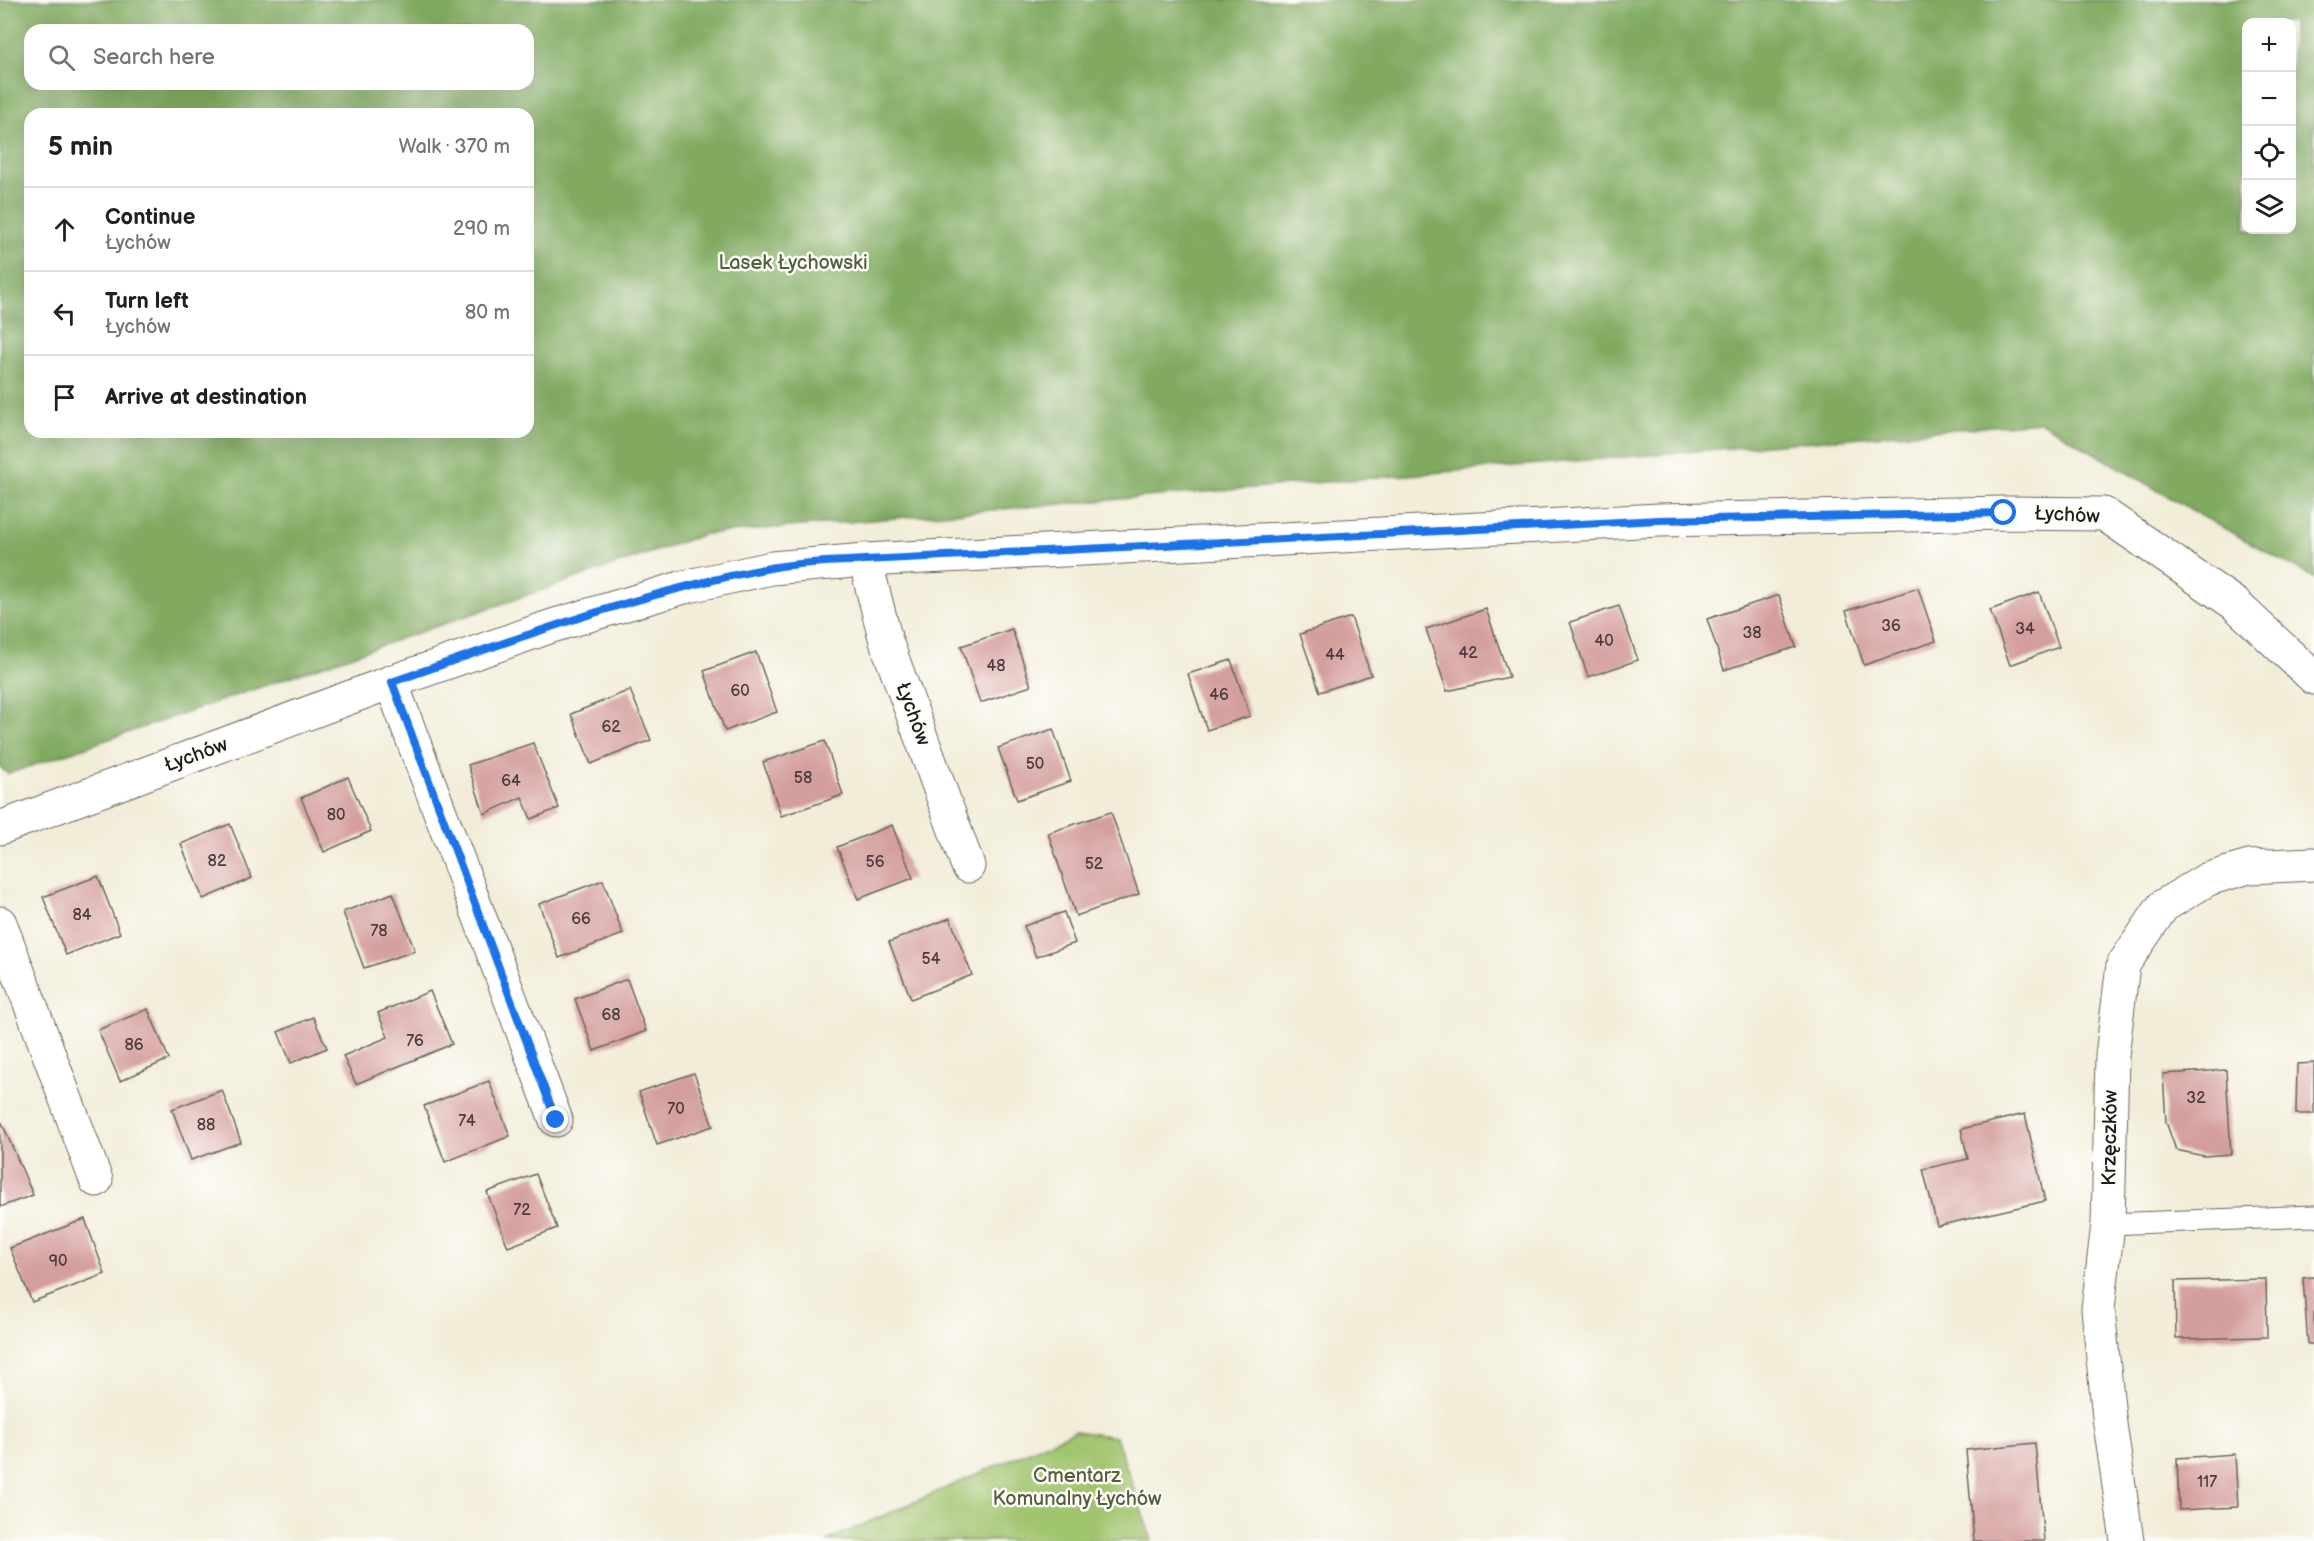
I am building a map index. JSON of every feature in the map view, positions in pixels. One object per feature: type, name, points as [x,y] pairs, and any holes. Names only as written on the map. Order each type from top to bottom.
[{"type":"street","name":"Łychów","points":[[0,827],[392,682],[552,626],[684,587],[772,568],[865,560],[1659,520],[1993,513],[2104,514],[2235,604],[2314,678]]},
{"type":"street","name":"Łychów","points":[[865,560],[886,641],[968,866]]},
{"type":"street","points":[[392,682],[556,1120]]},
{"type":"street","name":"Krzęczków","points":[[2127,1541],[2109,1417],[2098,1309],[2108,1224],[2112,1056],[2123,965],[2163,906],[2208,879],[2249,867],[2314,864]]},
{"type":"street","points":[[0,923],[96,1180]]},
{"type":"lane","points":[[2108,1224],[2314,1216]]},
{"type":"green space","name":"Lasek Łychowski","points":[[0,0],[2314,0],[2314,578],[2200,515],[2041,422],[705,534],[8,774],[0,767]]},
{"type":"green space","name":"Cmentarz Komunalny Łychów","points":[[1075,1431],[1116,1437],[1152,1541],[826,1541]]},
{"type":"building","points":[[1918,588],[1936,641],[1864,665],[1846,611]]},
{"type":"building","points":[[2039,592],[2059,647],[2010,665],[1990,610]]},
{"type":"building","points":[[1779,595],[1796,647],[1724,670],[1707,619]]},
{"type":"building","points":[[1619,606],[1638,660],[1588,677],[1570,622]]},
{"type":"building","points":[[1486,609],[1509,677],[1447,691],[1426,629]]},
{"type":"building","points":[[1351,617],[1371,675],[1320,692],[1300,634]]},
{"type":"building","points":[[1012,629],[1031,686],[980,703],[961,646]]},
{"type":"building","points":[[756,652],[777,712],[725,731],[704,671]]},
{"type":"building","points":[[1231,660],[1250,716],[1207,730],[1188,674]]},
{"type":"building","points":[[630,690],[651,740],[591,764],[571,714]]},
{"type":"building","points":[[1053,729],[1071,781],[1017,800],[998,748]]},
{"type":"building","points":[[825,741],[843,795],[781,816],[763,762]]},
{"type":"building","points":[[533,743],[559,808],[531,819],[522,797],[484,814],[468,765]]},
{"type":"building","points":[[348,777],[371,831],[324,852],[301,798]]},
{"type":"building","points":[[1111,812],[1139,894],[1076,916],[1048,833]]},
{"type":"building","points":[[230,824],[252,878],[203,899],[181,844]]},
{"type":"building","points":[[892,825],[913,878],[858,899],[837,847]]},
{"type":"building","points":[[98,876],[120,933],[66,955],[43,897]]},
{"type":"building","points":[[603,880],[623,934],[559,958],[539,904]]},
{"type":"building","points":[[393,893],[415,951],[364,968],[343,912]]},
{"type":"building","points":[[1064,912],[1075,943],[1036,957],[1024,926]]},
{"type":"building","points":[[950,918],[972,975],[911,999],[889,942]]},
{"type":"building","points":[[627,979],[646,1031],[594,1051],[575,999]]},
{"type":"building","points":[[430,991],[452,1044],[356,1084],[343,1056],[388,1037],[378,1013]]},
{"type":"building","points":[[148,1009],[169,1059],[120,1081],[98,1030]]},
{"type":"building","points":[[313,1017],[327,1048],[291,1063],[278,1032]]},
{"type":"building","points":[[2314,1063],[2314,1114],[2296,1114],[2297,1064]]},
{"type":"building","points":[[2226,1070],[2231,1154],[2204,1156],[2176,1150],[2166,1122],[2163,1074]]},
{"type":"building","points":[[694,1073],[713,1126],[657,1145],[639,1092]]},
{"type":"building","points":[[489,1081],[510,1136],[445,1162],[424,1106]]},
{"type":"building","points":[[222,1090],[241,1142],[191,1160],[172,1109]]},
{"type":"building","points":[[2025,1114],[2045,1201],[1937,1226],[1923,1169],[1968,1159],[1961,1129]]},
{"type":"building","points":[[2,1123],[33,1195],[0,1207],[0,1124]]},
{"type":"building","points":[[536,1174],[557,1228],[508,1247],[487,1192]]},
{"type":"building","points":[[85,1219],[105,1274],[32,1302],[10,1248]]},
{"type":"building","points":[[2314,1277],[2314,1345],[2308,1345],[2303,1278]]},
{"type":"building","points":[[2266,1279],[2267,1337],[2176,1339],[2175,1281]]},
{"type":"building","points":[[2035,1443],[2044,1541],[1974,1541],[1966,1450]]},
{"type":"building","points":[[2235,1454],[2238,1507],[2179,1510],[2177,1458]]},
{"type":"route","points":[[556,1120],[392,682],[552,626],[684,587],[772,568],[865,560],[1659,520],[2004,513]]}]
